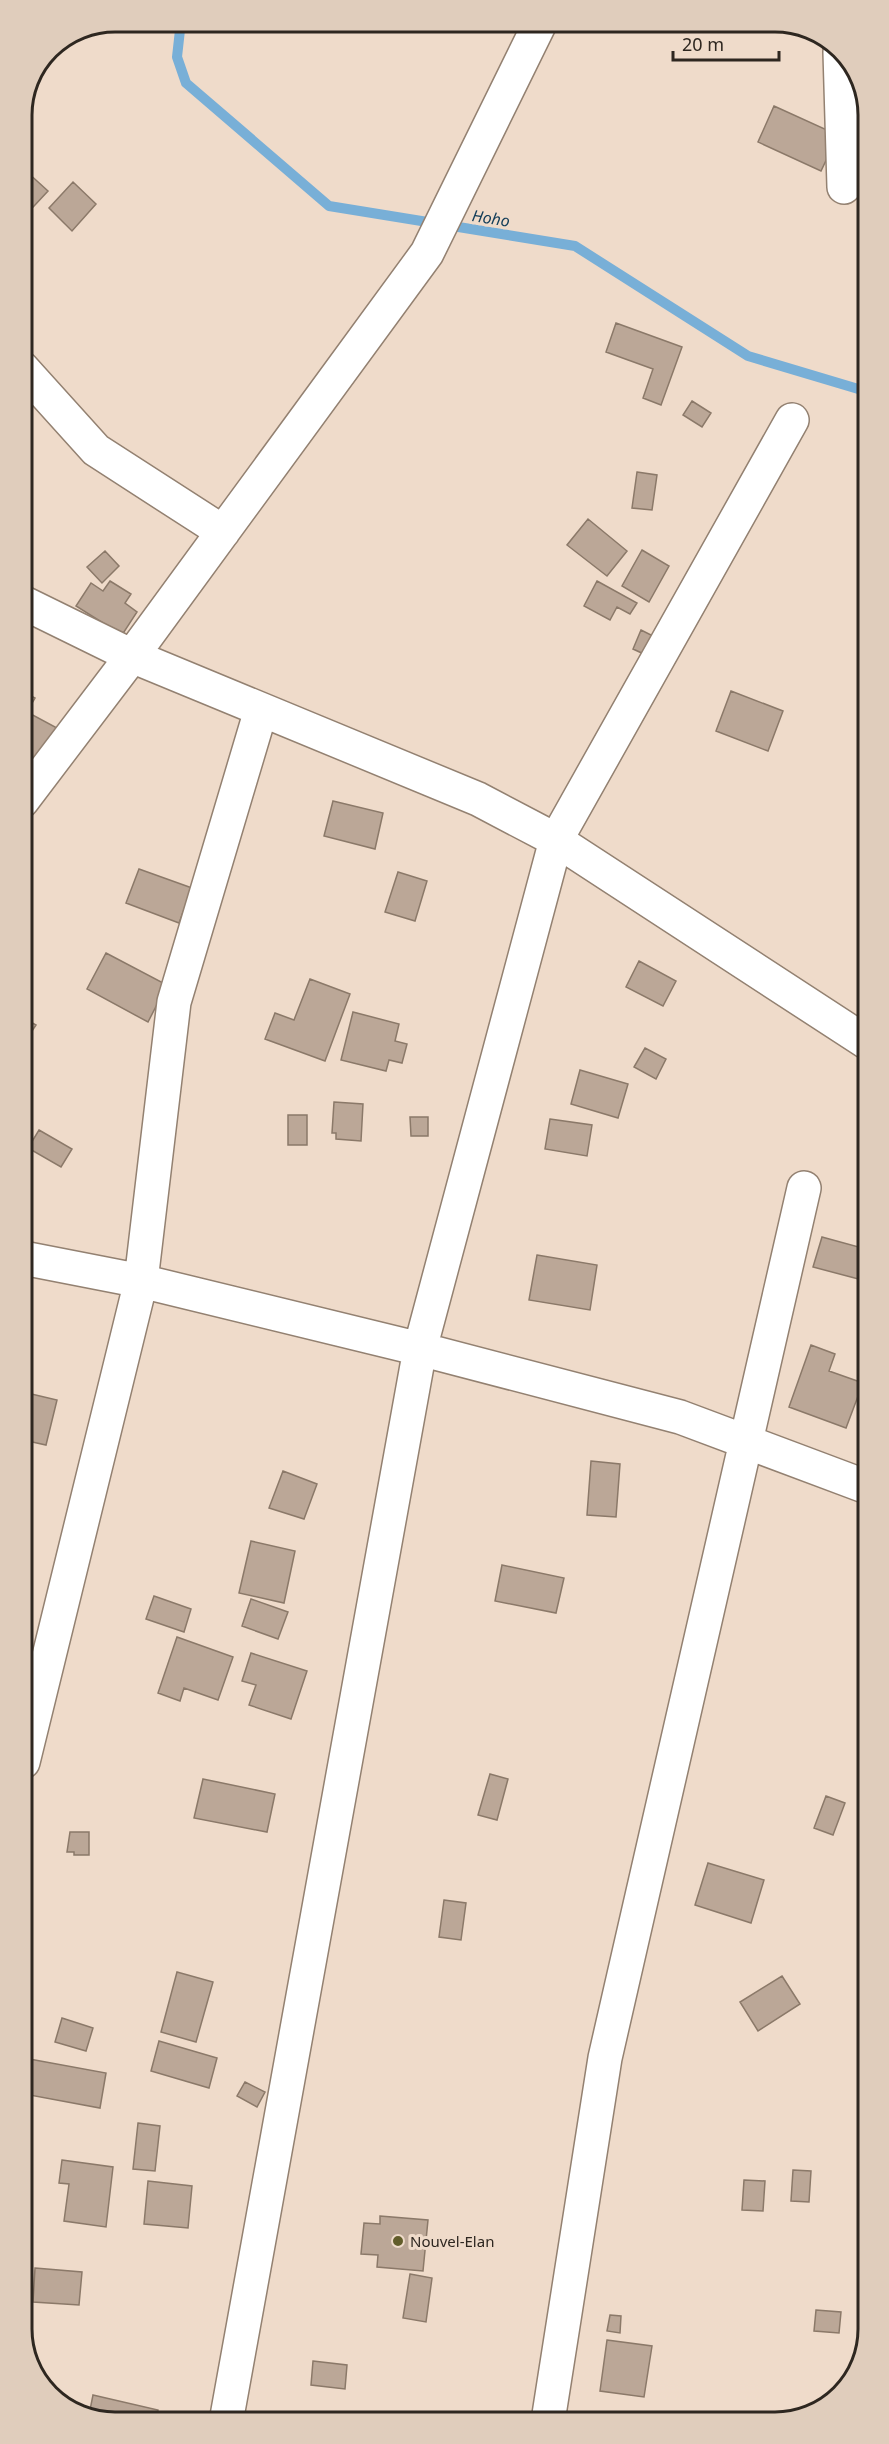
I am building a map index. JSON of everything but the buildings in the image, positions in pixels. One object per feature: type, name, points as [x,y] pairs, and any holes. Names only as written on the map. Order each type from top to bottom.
[{"type":"street","points":[[32,788],[132,656],[426,253],[536,32]]},
{"type":"street","points":[[840,64],[844,187]]},
{"type":"street","points":[[32,379],[96,450],[223,532]]},
{"type":"street","points":[[228,2412],[420,1349],[556,840],[792,420]]},
{"type":"street","points":[[32,607],[132,656],[478,799],[556,840],[857,1036]]},
{"type":"street","points":[[32,1725],[141,1281],[174,1002],[261,710]]},
{"type":"street","points":[[549,2412],[605,2058],[804,1188]]},
{"type":"street","points":[[32,1260],[141,1281],[420,1349],[681,1417],[857,1483]]},
{"type":"waterway","name":"Hoho","points":[[180,32],[177,57],[186,83],[329,206],[575,246],[748,356],[857,389]]},
{"type":"place","name":"Nouvel-Elan","points":[[398,2241]]}]
